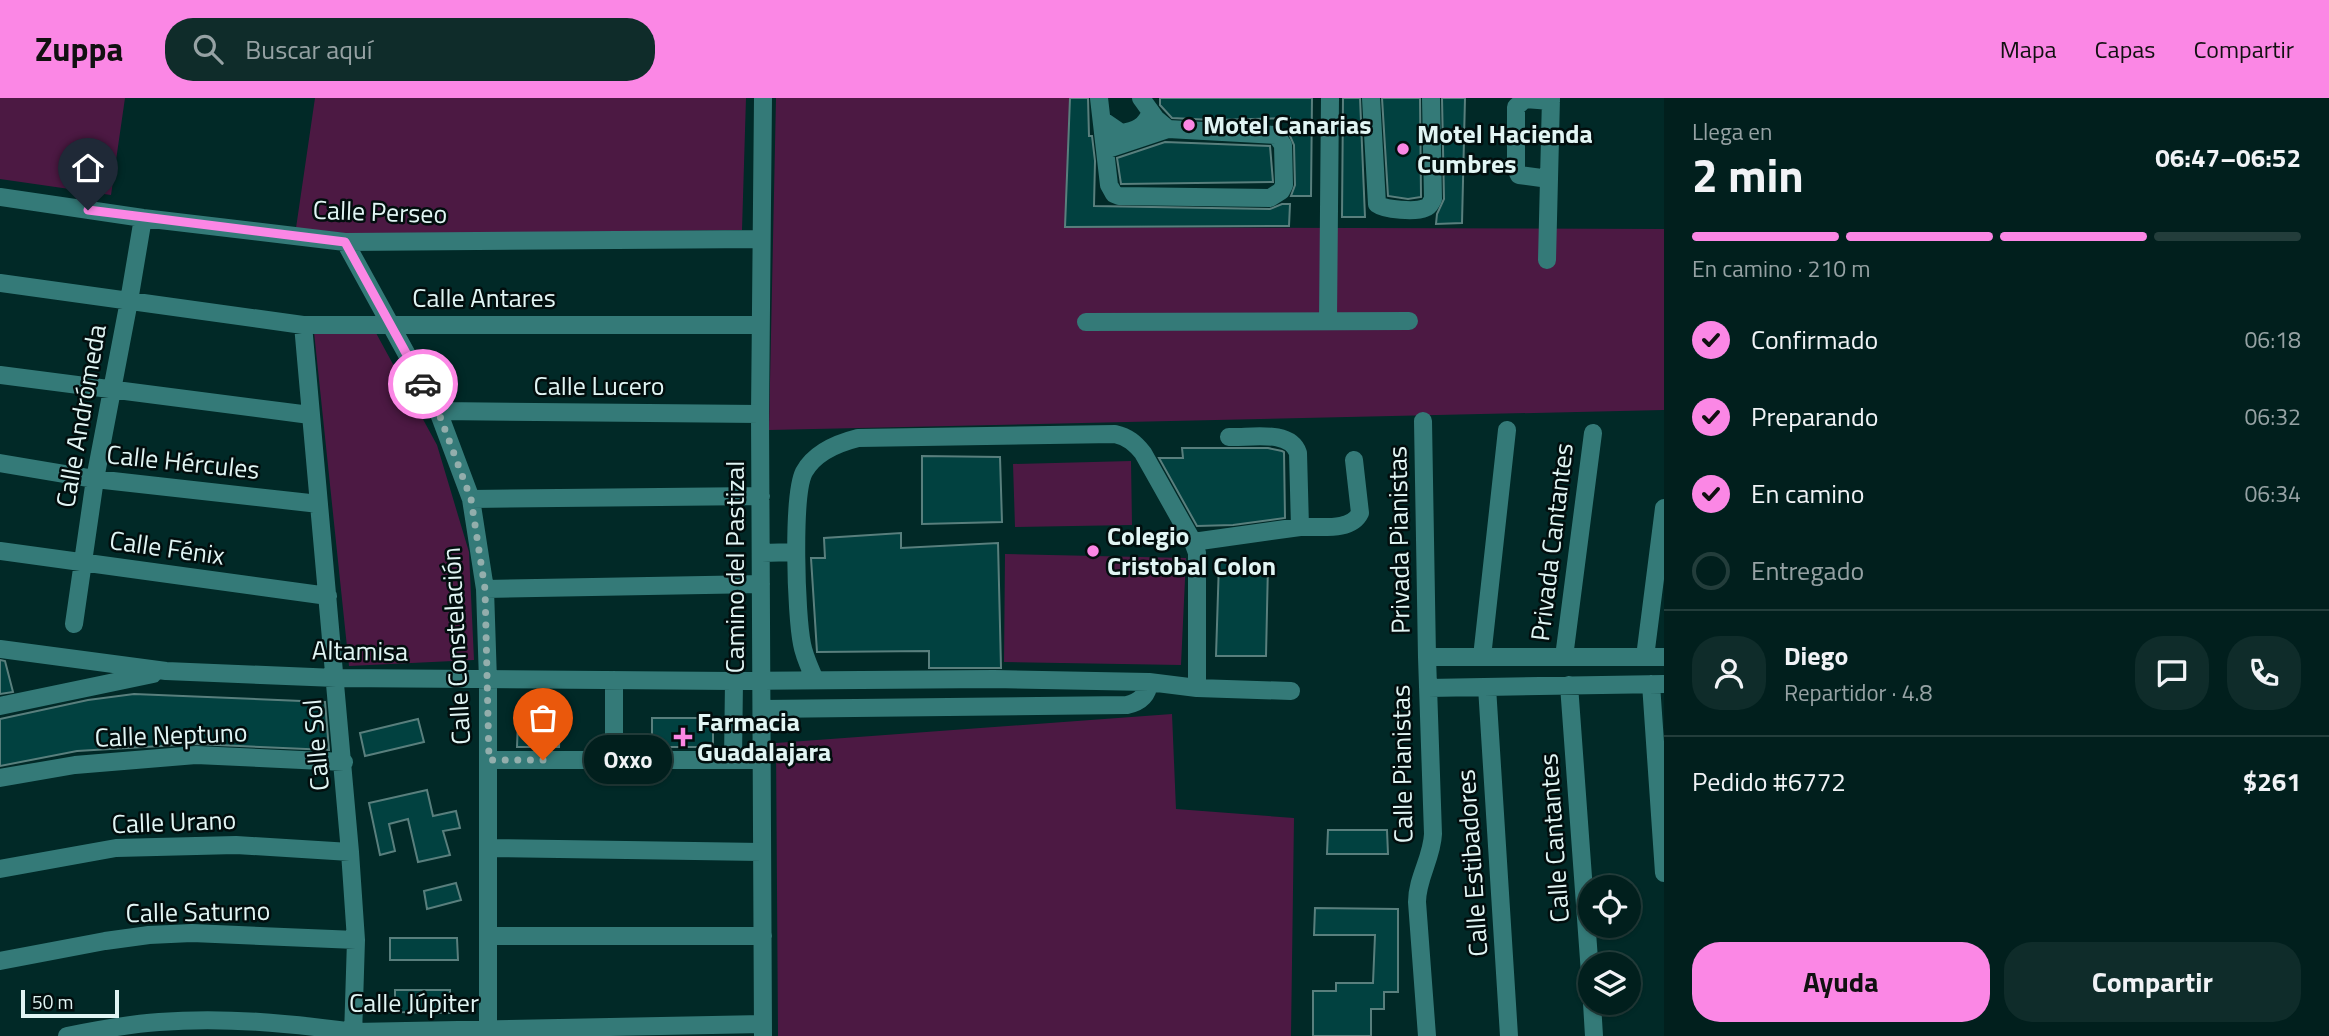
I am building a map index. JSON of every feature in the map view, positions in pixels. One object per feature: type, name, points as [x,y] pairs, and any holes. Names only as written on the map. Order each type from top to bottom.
[{"type":"street","name":"Camino del Pastizal","points":[[763,98],[760,325],[763,1030]]},
{"type":"street","points":[[1099,98],[1109,185],[1114,194],[1270,198],[1281,191],[1283,185],[1283,145],[1276,135],[1168,129],[1105,150]]},
{"type":"street","points":[[1328,320],[1330,98]]},
{"type":"street","points":[[1371,98],[1377,204],[1385,209],[1422,209],[1431,204],[1431,98]]},
{"type":"street","points":[[1547,260],[1551,100],[1525,99],[1516,107],[1516,169],[1518,175],[1524,177],[1549,179]]},
{"type":"street","points":[[1102,120],[1121,133],[1132,132],[1142,127],[1146,105]]},
{"type":"street","points":[[1146,105],[1168,129]]},
{"type":"street","name":"Calle Perseo","points":[[0,197],[143,218],[345,242],[761,239]]},
{"type":"street","name":"Calle Andrómeda","points":[[74,624],[95,479],[143,218]]},
{"type":"street","name":"Calle Constelación","points":[[345,242],[438,411],[471,499],[485,589],[488,681],[488,1033]]},
{"type":"street","name":"Calle Antares","points":[[0,283],[303,325],[760,325]]},
{"type":"street","points":[[1086,322],[1409,321]]},
{"type":"street","name":"Calle Sol","points":[[303,325],[344,762],[356,940],[353,1034]]},
{"type":"street","points":[[0,374],[111,391],[310,415]]},
{"type":"street","name":"Calle Lucero","points":[[438,411],[760,414]]},
{"type":"street","name":"Privada Pianistas","points":[[1423,421],[1427,657]]},
{"type":"street","points":[[1482,657],[1507,430]]},
{"type":"street","name":"Privada Cantantes","points":[[1564,657],[1593,433]]},
{"type":"street","points":[[815,680],[802,645],[796,552],[799,494],[804,472],[818,456],[837,444],[858,438],[1115,434],[1135,443],[1143,453],[1193,542],[1199,564],[1197,688]]},
{"type":"street","points":[[1229,437],[1284,438],[1296,446],[1300,527]]},
{"type":"street","points":[[1193,542],[1300,527],[1347,525],[1356,521],[1360,513],[1354,460]]},
{"type":"street","name":"Calle Hércules","points":[[0,464],[95,479],[319,504]]},
{"type":"street","points":[[471,499],[761,496]]},
{"type":"street","points":[[1645,657],[1664,508]]},
{"type":"street","name":"Calle Fénix","points":[[0,551],[328,596]]},
{"type":"street","points":[[761,553],[796,552]]},
{"type":"street","points":[[485,589],[761,584]]},
{"type":"street","name":"Altamisa","points":[[0,649],[166,671],[336,678],[488,681],[994,679],[1149,682],[1197,688],[1291,691]]},
{"type":"street","points":[[1427,657],[1664,657]]},
{"type":"street","name":"Calle Pianistas","points":[[1427,657],[1433,843],[1417,891],[1427,1036]]},
{"type":"street","points":[[0,705],[166,671]]},
{"type":"street","points":[[994,679],[996,706]]},
{"type":"street","points":[[614,680],[614,739]]},
{"type":"street","points":[[733,760],[734,681]]},
{"type":"street","points":[[762,709],[1127,705],[1142,699],[1148,690],[1149,682]]},
{"type":"street","points":[[1428,688],[1657,684],[1664,873]]},
{"type":"street","name":"Calle Cantantes","points":[[1569,685],[1588,952]]},
{"type":"street","name":"Calle Estibadores","points":[[1487,687],[1509,1036]]},
{"type":"street","name":"Calle Neptuno","points":[[0,778],[75,765],[196,755],[344,762]]},
{"type":"street","points":[[489,760],[761,760]]},
{"type":"street","name":"Calle Urano","points":[[0,869],[116,848],[236,845],[350,852]]},
{"type":"street","points":[[489,848],[762,852]]},
{"type":"street","name":"Calle Saturno","points":[[0,961],[149,934],[192,933],[356,940]]},
{"type":"street","points":[[489,936],[763,936]]},
{"type":"street","points":[[1593,1015],[1594,1036]]},
{"type":"street","name":"Calle Júpiter","points":[[67,1036],[158,1022],[222,1020],[300,1025],[353,1034],[763,1030]]},
{"type":"shaded area","points":[[0,98],[125,98],[111,195],[0,179]]},
{"type":"shaded area","points":[[315,98],[746,98],[742,230],[353,234],[296,228]]},
{"type":"shaded area","points":[[776,98],[1070,98],[1065,227],[1664,229],[1664,410],[769,430]]},
{"type":"shaded area","points":[[314,332],[376,333],[437,445],[469,552],[474,660],[349,666]]},
{"type":"shaded area","points":[[1131,461],[1132,525],[1015,527],[1013,464]]},
{"type":"shaded area","points":[[1005,554],[1186,558],[1181,665],[1004,662]]},
{"type":"shaded area","points":[[1172,714],[1176,809],[1294,818],[1291,1036],[778,1036],[776,743]]},
{"type":"building","points":[[1070,98],[1088,98],[1089,136],[1092,136],[1095,161],[1094,206],[1270,209],[1290,204],[1289,226],[1065,227]]},
{"type":"building","points":[[1160,98],[1312,98],[1311,196],[1291,196],[1295,185],[1290,118],[1172,118],[1160,105]]},
{"type":"building","points":[[1343,98],[1360,98],[1365,217],[1342,217]]},
{"type":"building","points":[[1382,98],[1420,98],[1421,197],[1408,199],[1388,196]]},
{"type":"building","points":[[1442,98],[1465,98],[1462,223],[1436,224],[1444,199]]},
{"type":"building","points":[[1165,142],[1270,146],[1273,182],[1121,184],[1117,158]]},
{"type":"building","points":[[1182,448],[1268,448],[1284,452],[1285,518],[1233,525],[1197,526],[1159,458],[1183,458]]},
{"type":"building","points":[[922,456],[1000,457],[1002,522],[922,524]]},
{"type":"building","points":[[901,533],[901,548],[998,543],[1001,668],[929,668],[929,651],[817,652],[811,558],[825,558],[824,538]]},
{"type":"building","points":[[1219,562],[1268,564],[1266,656],[1216,656]]},
{"type":"building","points":[[0,660],[5,661],[13,692],[0,694]]},
{"type":"building","points":[[134,694],[325,702],[329,750],[195,744],[77,751],[0,766],[0,719],[88,700]]},
{"type":"building","name":"Farmacia Guadalajara","points":[[652,718],[701,718],[713,727],[713,747],[652,747]]},
{"type":"building","points":[[418,719],[424,742],[365,756],[360,733]]},
{"type":"building","points":[[518,721],[560,722],[559,747],[517,747]]},
{"type":"building","points":[[427,790],[433,816],[456,811],[460,828],[443,831],[450,855],[418,862],[408,819],[389,824],[395,851],[380,855],[369,803]]},
{"type":"building","points":[[1328,830],[1387,830],[1388,854],[1327,854]]},
{"type":"building","points":[[456,883],[461,900],[427,909],[424,891]]},
{"type":"building","points":[[1315,908],[1398,909],[1398,992],[1384,992],[1384,1009],[1371,1009],[1371,1036],[1313,1036],[1313,991],[1336,991],[1336,983],[1373,983],[1375,935],[1314,935]]},
{"type":"building","points":[[390,938],[457,938],[458,960],[390,960]]},
{"type":"building","points":[[395,990],[450,990],[450,1013],[395,1012]]},
{"type":"way so far","points":[[423,384],[438,411],[471,499],[485,589],[489,760],[543,760]]},
{"type":"place","name":"Motel Canarias","points":[[1189,125]]},
{"type":"place","name":"Motel Hacienda Cumbres","points":[[1403,149]]},
{"type":"place","name":"Colegio Cristobal Colon","points":[[1093,551]]},
{"type":"place","name":"Farmacia Guadalajara","points":[[683,737]]},
{"type":"place","name":"Oxxo","points":[[543,760]]},
{"type":"route","points":[[88,210],[345,242],[423,384]]}]
